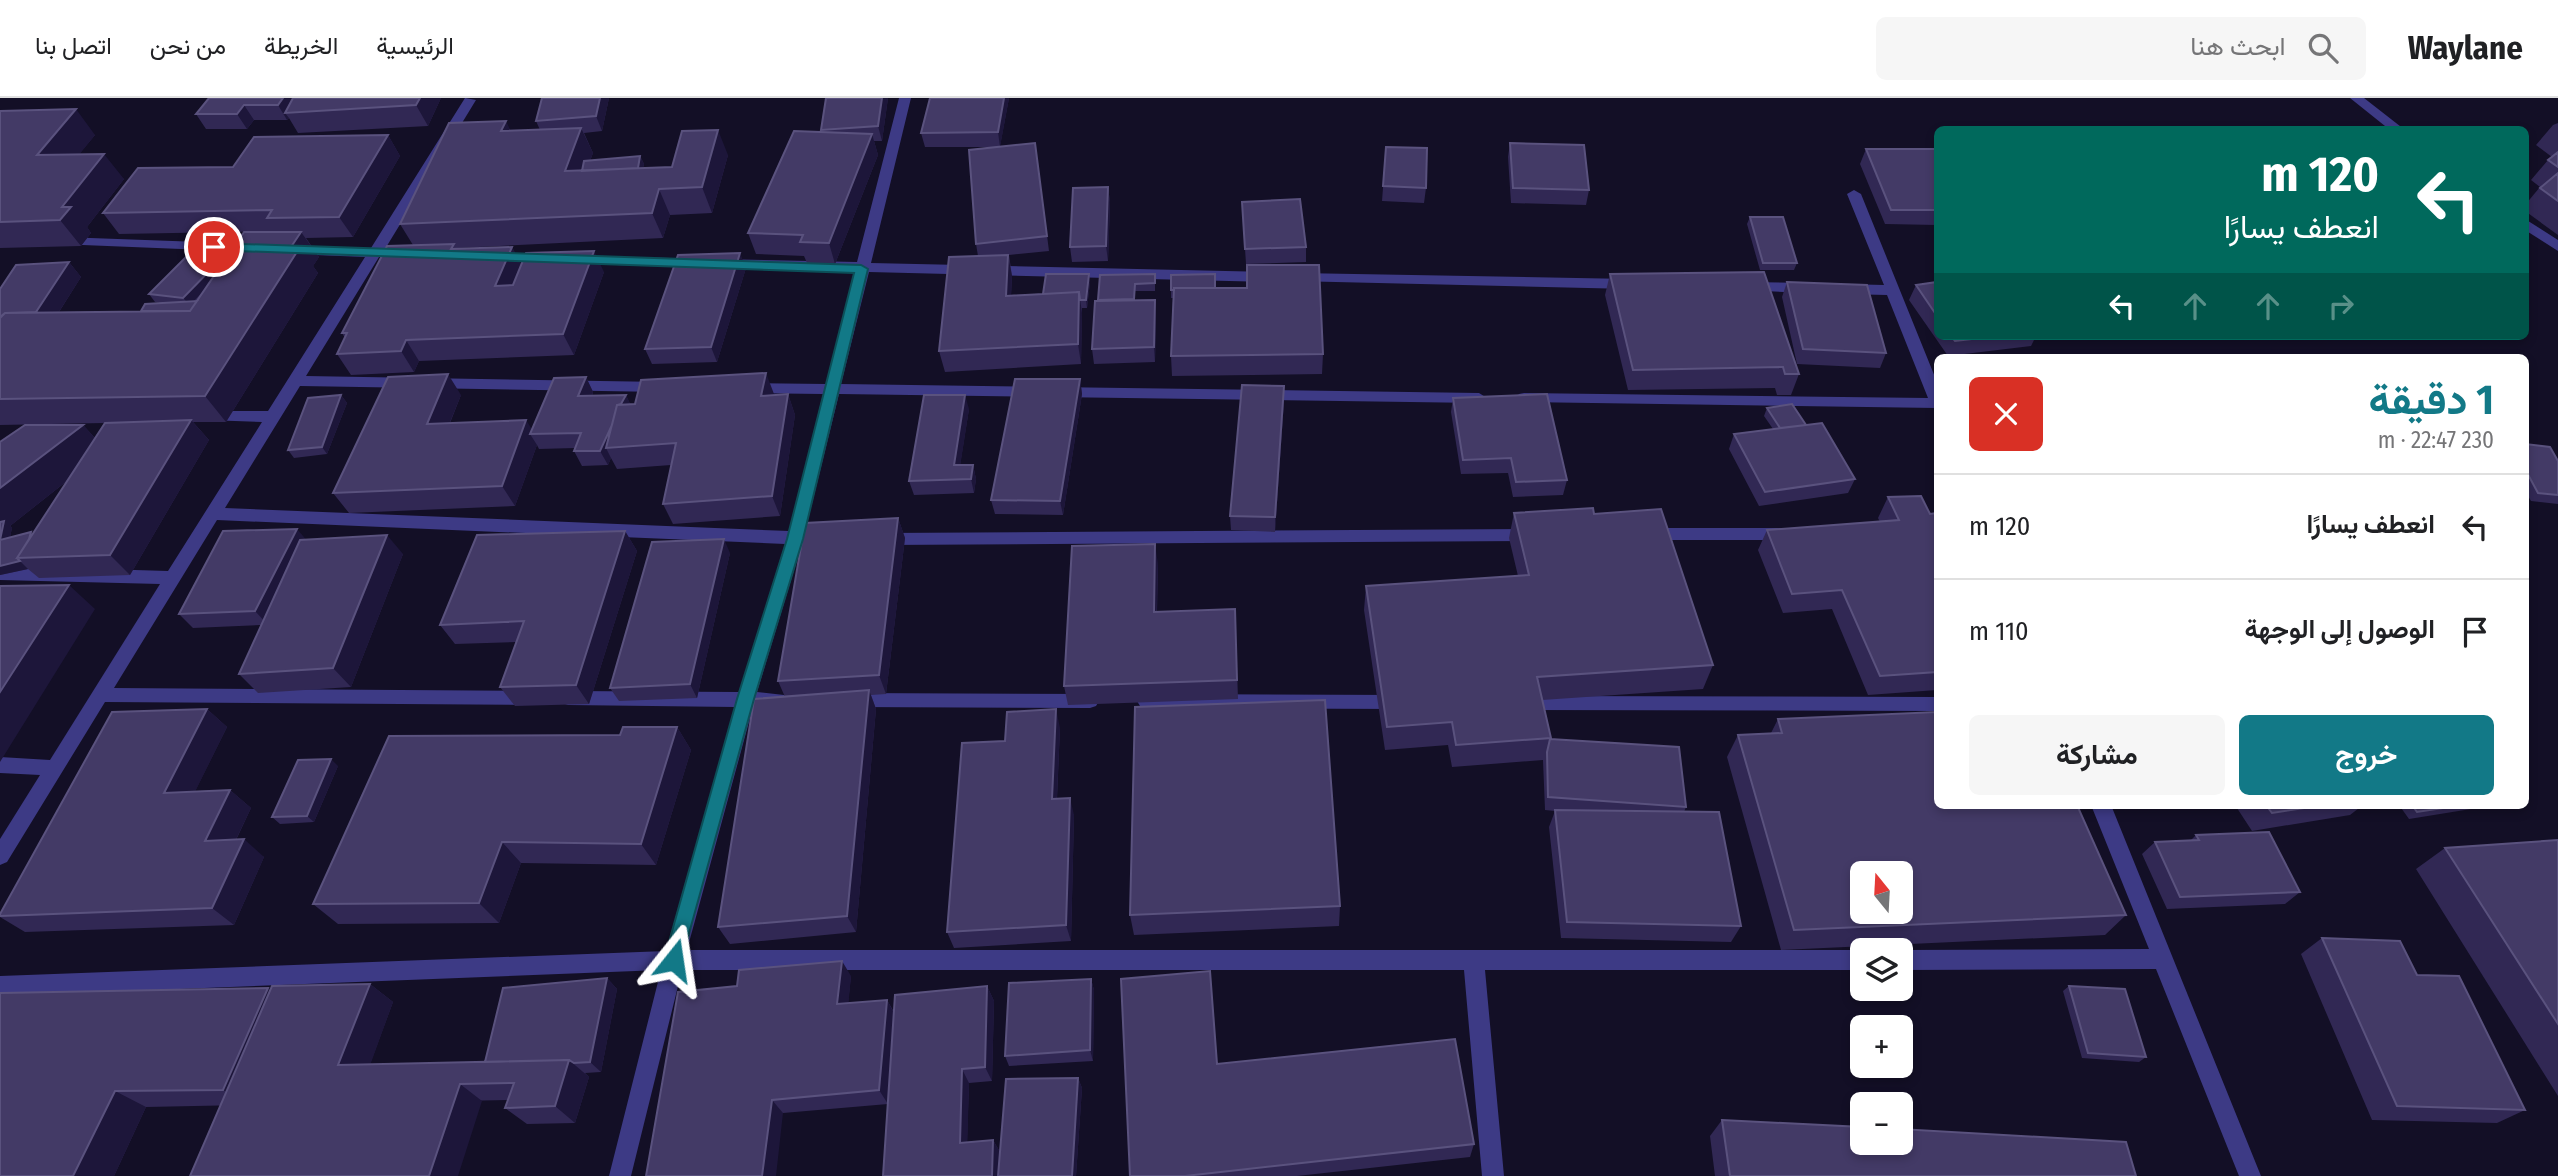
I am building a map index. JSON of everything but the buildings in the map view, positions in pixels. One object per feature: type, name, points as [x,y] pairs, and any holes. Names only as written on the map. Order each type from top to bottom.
[{"type":"street","points":[[620,1176],[674,960],[746,699],[795,539],[905,98]]},
{"type":"street","points":[[2356,98],[2394,126]]},
{"type":"street","points":[[0,856],[470,100]]},
{"type":"street","points":[[1854,194],[1934,394]]},
{"type":"street","points":[[2529,226],[2558,247]]},
{"type":"street","points":[[42,240],[417,254]]},
{"type":"street","points":[[556,259],[861,269],[1642,285]]},
{"type":"street","points":[[1726,286],[1893,290]]},
{"type":"street","points":[[296,381],[681,387]]},
{"type":"street","points":[[736,388],[1934,402]]},
{"type":"street","points":[[191,415],[273,417]]},
{"type":"street","points":[[212,513],[837,539]]},
{"type":"street","points":[[1631,534],[1798,534]]},
{"type":"street","points":[[865,539],[1547,535]]},
{"type":"street","points":[[0,573],[172,578]]},
{"type":"street","points":[[99,695],[801,700]]},
{"type":"street","points":[[829,700],[1106,701]]},
{"type":"street","points":[[1133,701],[1424,702]]},
{"type":"street","points":[[1508,703],[1934,704]]},
{"type":"street","points":[[0,765],[54,768]]},
{"type":"street","points":[[2103,809],[2250,1176]]},
{"type":"street","points":[[1913,960],[2163,959]]},
{"type":"street","points":[[0,986],[674,960],[1850,960]]},
{"type":"street","points":[[1474,962],[1493,1176]]},
{"type":"route","points":[[214,247],[861,269],[795,539],[746,699],[674,960]]}]
